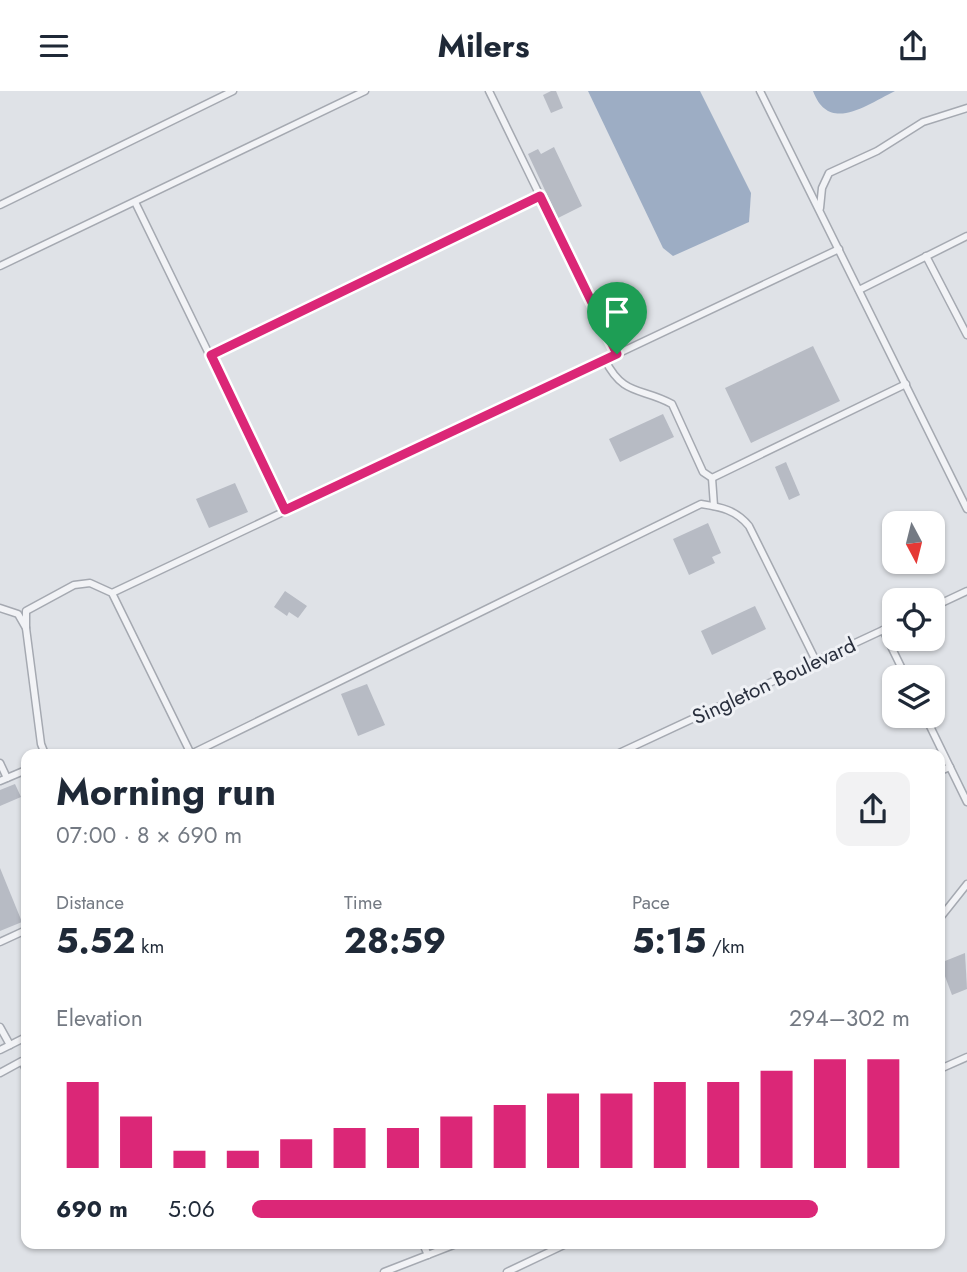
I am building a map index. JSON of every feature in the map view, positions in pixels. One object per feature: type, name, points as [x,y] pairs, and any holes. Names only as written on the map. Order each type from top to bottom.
[{"type":"lane","points":[[0,205],[233,91]]},
{"type":"lane","points":[[0,266],[365,91]]},
{"type":"lane","points":[[489,91],[617,354]]},
{"type":"lane","points":[[760,91],[967,509]]},
{"type":"lane","points":[[820,212],[822,188],[829,173],[877,151],[923,122],[967,108]]},
{"type":"lane","points":[[211,355],[540,196]]},
{"type":"lane","points":[[135,202],[285,510]]},
{"type":"lane","points":[[859,290],[967,236]]},
{"type":"lane","points":[[112,593],[839,249]]},
{"type":"lane","points":[[926,256],[967,335]]},
{"type":"lane","points":[[604,360],[614,378],[630,390],[672,404],[703,472],[712,478]]},
{"type":"lane","points":[[712,478],[906,384]]},
{"type":"lane","points":[[712,478],[714,506]]},
{"type":"lane","points":[[201,749],[701,504],[740,515],[749,526],[816,661]]},
{"type":"lane","points":[[43,749],[26,611],[74,585],[90,583],[112,593],[189,749]]},
{"type":"lane","points":[[945,601],[967,590]]},
{"type":"lane","points":[[0,608],[18,614],[26,628]]},
{"type":"lane","name":"Singleton Boulevard","points":[[628,749],[882,630]]},
{"type":"lane","points":[[931,728],[941,749]]},
{"type":"lane","points":[[945,757],[967,802]]},
{"type":"lane","points":[[0,763],[4,780],[21,772]]},
{"type":"lane","points":[[945,769],[950,767]]},
{"type":"lane","points":[[945,912],[967,884]]},
{"type":"lane","points":[[0,942],[21,932]]},
{"type":"lane","points":[[0,1027],[10,1045]]},
{"type":"lane","points":[[0,1050],[21,1040]]},
{"type":"lane","points":[[945,1067],[967,1057]]},
{"type":"lane","points":[[0,1073],[21,1062]]},
{"type":"lane","points":[[425,1249],[428,1255]]},
{"type":"lane","points":[[384,1272],[443,1249]]},
{"type":"lane","points":[[507,1272],[555,1249]]},
{"type":"water","points":[[588,91],[700,91],[751,193],[749,222],[673,256],[663,248]]},
{"type":"water","points":[[813,91],[895,91],[861,108],[838,114],[828,111],[820,104]]},
{"type":"building","points":[[556,91],[563,108],[551,113],[543,95]]},
{"type":"building","points":[[554,147],[582,206],[558,218],[528,154],[538,149],[541,154]]},
{"type":"building","points":[[813,346],[840,401],[751,443],[725,388]]},
{"type":"building","points":[[663,414],[674,437],[620,462],[609,439]]},
{"type":"building","points":[[786,462],[800,495],[789,500],[775,467]]},
{"type":"building","points":[[235,483],[248,512],[209,528],[196,499]]},
{"type":"building","points":[[708,523],[721,553],[712,557],[715,563],[689,575],[673,539]]},
{"type":"building","points":[[285,591],[307,606],[298,618],[289,612],[287,616],[274,607]]},
{"type":"building","points":[[755,606],[766,629],[712,655],[701,631]]},
{"type":"building","points":[[367,684],[385,725],[358,736],[341,694]]},
{"type":"building","points":[[15,784],[21,797],[0,806],[0,790]]},
{"type":"building","points":[[0,868],[21,922],[0,931]]},
{"type":"building","points":[[965,953],[967,989],[952,995],[945,976],[945,961]]},
{"type":"route","points":[[540,196],[617,354],[285,510],[211,355],[540,196]]}]
